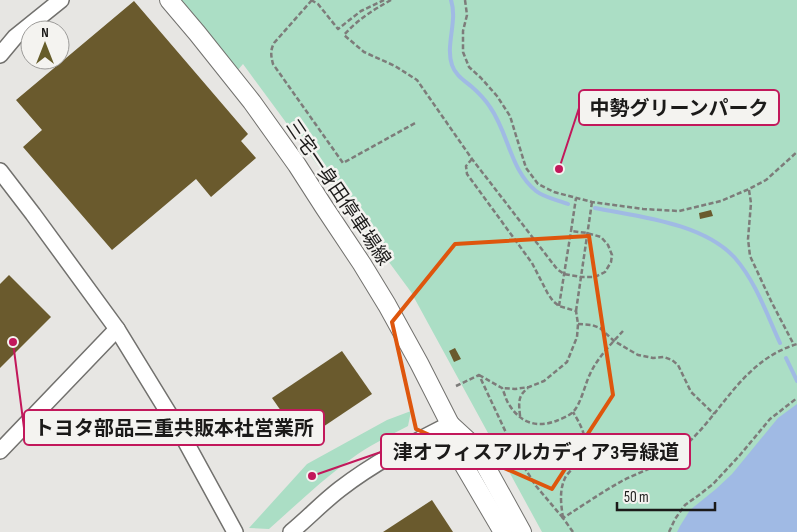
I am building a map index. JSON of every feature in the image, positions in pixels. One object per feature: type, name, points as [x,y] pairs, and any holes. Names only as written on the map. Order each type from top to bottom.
[{"type":"main road","name":"三宅一身田停車場線","points":[[168,0],[252,102],[297,165],[362,264],[419,363],[450,424],[459,457],[503,532]]},
{"type":"main road","name":"三宅一身田停車場線","points":[[450,424],[475,447],[522,532]]},
{"type":"street","points":[[0,55],[14,38],[60,0]]},
{"type":"street","points":[[0,171],[117,329],[182,435],[235,532]]},
{"type":"street","points":[[0,451],[117,329]]},
{"type":"street","points":[[291,532],[340,489],[369,468],[395,452],[450,424]]},
{"type":"path","points":[[384,0],[361,11],[338,29],[318,4],[312,0],[274,43],[271,49],[273,64],[343,163],[417,122]]},
{"type":"path","points":[[391,0],[372,10],[344,35],[364,52],[395,66],[417,80],[472,159],[557,269],[564,274],[581,277],[595,277],[606,272],[612,255],[608,245],[601,237],[570,231]]},
{"type":"path","points":[[465,0],[467,15],[463,31],[463,52],[469,66],[497,96],[510,116],[526,168],[538,184],[554,192],[592,202],[643,209],[679,211],[721,202],[749,189],[766,180],[797,152]]},
{"type":"path","points":[[472,159],[466,166],[468,174],[532,263],[548,294],[559,306],[576,311]]},
{"type":"path","points":[[563,518],[622,481],[674,455],[689,443],[744,377],[770,356],[796,345],[772,303],[750,256],[748,239],[751,203],[749,189]]},
{"type":"path","points":[[559,306],[576,198]]},
{"type":"path","points":[[479,376],[502,388],[529,387],[544,381],[567,362],[577,337],[576,311],[592,202]]},
{"type":"path","points":[[578,324],[592,325],[600,328],[614,341],[638,355],[653,358],[664,357],[672,360],[678,365],[691,392],[714,414]]},
{"type":"path","points":[[502,388],[509,405],[520,418],[536,425],[549,424],[562,419],[573,412],[596,362],[623,331]]},
{"type":"path","points":[[456,386],[479,376]]},
{"type":"path","points":[[479,376],[516,454],[536,486],[573,532]]},
{"type":"path","points":[[520,418],[519,398],[529,387]]},
{"type":"path","points":[[669,532],[674,519],[685,505],[713,484],[770,419],[797,398]]},
{"type":"path","points":[[563,518],[562,488],[566,477],[580,460],[585,450],[584,434],[573,412]]},
{"type":"highlighted area","points":[[589,236],[613,395],[552,489],[416,429],[392,322],[455,244]]},
{"type":"green space","points":[[177,0],[797,0],[797,532],[542,532],[411,292],[243,64],[237,71]]},
{"type":"green space","points":[[411,411],[408,426],[371,445],[351,459],[319,484],[269,529],[249,528],[307,464],[387,420]]},
{"type":"water","points":[[797,404],[797,532],[677,532],[690,510],[732,474],[778,418]]},
{"type":"building","points":[[134,1],[248,134],[241,141],[256,158],[211,197],[196,179],[112,250],[23,147],[42,130],[16,100],[52,70],[70,70],[70,55]]},
{"type":"building","points":[[711,210],[713,216],[700,219],[699,213]]},
{"type":"building","points":[[9,275],[51,317],[0,368],[0,284]]},
{"type":"building","points":[[455,348],[461,359],[454,362],[449,351]]},
{"type":"building","points":[[342,351],[372,394],[302,441],[272,398]]},
{"type":"building","points":[[432,500],[453,532],[383,532]]},
{"type":"waterway","points":[[451,0],[453,16],[450,57],[453,69],[460,78],[480,94],[490,107],[502,129],[515,162],[527,182],[536,191],[547,197],[568,204]]},
{"type":"waterway","points":[[595,208],[670,223],[689,229],[722,246],[735,258],[749,277],[780,343]]},
{"type":"waterway","points":[[786,358],[797,381]]},
{"type":"place","name":"中勢グリーンパーク","points":[[559,169]]},
{"type":"place","name":"トヨタ部品三重共販本社営業所","points":[[13,342]]},
{"type":"place","name":"津オフィスアルカディア3号緑道","points":[[312,476]]}]
